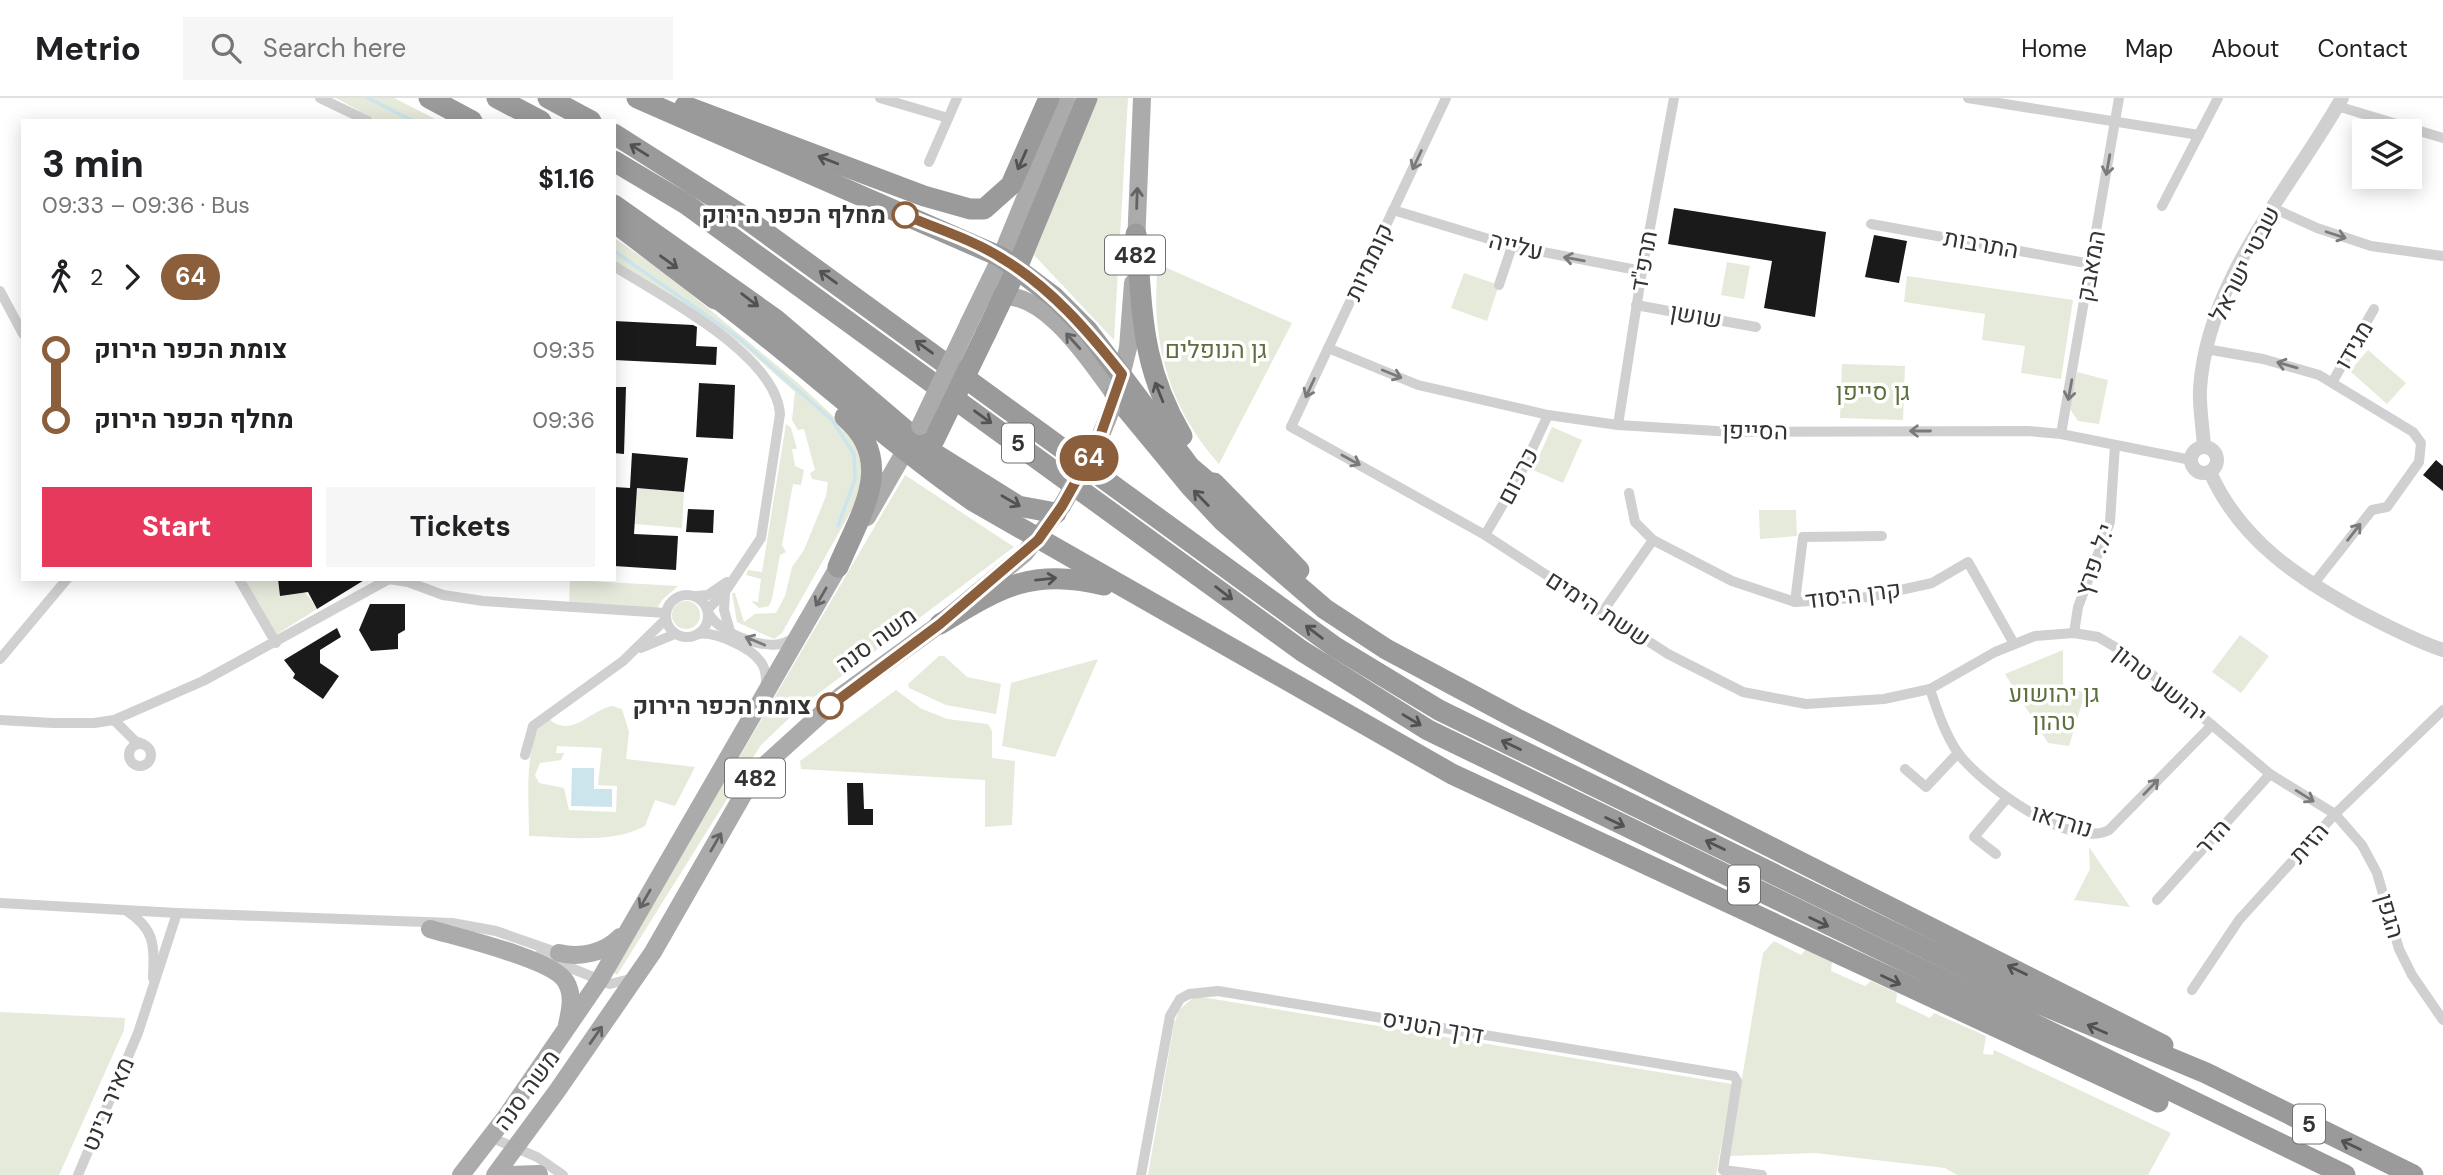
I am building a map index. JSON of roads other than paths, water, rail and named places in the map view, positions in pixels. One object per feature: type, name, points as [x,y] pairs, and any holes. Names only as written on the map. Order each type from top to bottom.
[{"type":"highway","points":[[429,98],[467,119]]},
{"type":"highway","points":[[497,98],[537,119]]},
{"type":"highway","points":[[548,98],[587,119]]},
{"type":"highway","points":[[637,98],[1009,262],[1080,323],[1122,374],[1190,467],[1223,494]]},
{"type":"highway","points":[[661,98],[924,196],[970,209],[984,209],[1011,185],[1049,98]]},
{"type":"highway","points":[[920,441],[977,321],[1003,295],[1009,262],[1087,98]]},
{"type":"highway","name":"5","points":[[616,135],[737,212],[1335,648],[1390,681],[1452,716],[2033,1001],[2206,1073],[2413,1175]]},
{"type":"highway","name":"5","points":[[616,162],[698,212],[1302,651],[1428,730],[2344,1175]]},
{"type":"highway","points":[[616,206],[775,319],[920,441],[937,476],[1038,540],[1452,774],[1985,1023],[2323,1175]]},
{"type":"highway","points":[[616,223],[772,339],[1018,506],[1059,510]]},
{"type":"highway","points":[[1136,234],[1144,336],[1157,389],[1194,457],[1223,494],[1288,562],[1326,593],[1470,695]]},
{"type":"highway","points":[[705,289],[754,339],[854,424],[867,443],[873,464],[871,488],[838,567]]},
{"type":"highway","points":[[1113,403],[1191,488],[1271,565],[1325,609],[1386,649],[1470,695],[2118,1020],[2206,1073]]},
{"type":"highway","points":[[940,624],[1010,584],[1039,579],[1080,579],[1130,592]]},
{"type":"main road","points":[[977,321],[1009,262],[1066,98]]},
{"type":"main road","name":"משה סנה","points":[[495,1175],[512,1160],[653,952],[743,795],[766,764],[842,695],[940,624],[1038,540],[1059,510],[1098,442],[1113,403],[1128,348],[1142,98]]},
{"type":"main road","points":[[1003,295],[1020,296],[1050,316],[1113,403]]},
{"type":"main road","name":"משה סנה","points":[[461,1175],[567,1029],[598,981],[838,567],[920,441]]},
{"type":"main road","points":[[430,929],[495,947],[559,973],[570,991],[567,1029]]},
{"type":"main road","points":[[559,953],[577,955],[602,950],[628,930]]},
{"type":"main road","points":[[512,1160],[539,1169]]},
{"type":"street","points":[[320,98],[364,119]]},
{"type":"street","points":[[880,98],[948,118]]},
{"type":"street","points":[[929,162],[957,98]]},
{"type":"street","name":"קוממיות","points":[[1292,427],[1446,98]]},
{"type":"street","name":"תרפ\"ד","points":[[1618,425],[1636,305],[1674,98]]},
{"type":"street","points":[[1968,98],[2115,124],[2199,135]]},
{"type":"street","name":"המאבק","points":[[2062,435],[2119,98]]},
{"type":"street","points":[[2162,206],[2218,98]]},
{"type":"street","points":[[2339,102],[2443,138]]},
{"type":"street","name":"שבטי ישראל","points":[[2204,447],[2200,390],[2206,349],[2218,307],[2273,208],[2339,102]]},
{"type":"street","points":[[2273,208],[2317,229],[2371,246],[2443,256]]},
{"type":"street","name":"עלייה","points":[[1393,210],[1512,246],[1642,271]]},
{"type":"street","name":"התרבות","points":[[1871,224],[2091,264]]},
{"type":"street","points":[[1499,285],[1512,246]]},
{"type":"street","points":[[616,267],[704,324],[743,354],[766,377],[779,401],[780,414],[761,538],[725,592],[708,612],[706,626],[698,634],[686,638],[675,634],[635,651]]},
{"type":"street","points":[[0,291],[21,330]]},
{"type":"street","name":"שושן","points":[[1636,305],[1756,327]]},
{"type":"street","name":"מגידו","points":[[2333,381],[2374,309]]},
{"type":"street","name":"הסייפן","points":[[1328,348],[1418,385],[1548,415],[1618,425],[1733,432],[2028,431],[2191,460]]},
{"type":"street","points":[[2206,349],[2263,359],[2333,381],[2413,432],[2421,443],[2422,455],[2386,507],[2372,510],[2312,586]]},
{"type":"street","name":"כרכום","points":[[1485,535],[1519,477],[1548,415]]},
{"type":"street","name":"ששת הימים","points":[[1292,427],[1485,535],[1601,614],[1713,679],[1770,698],[1819,703],[1884,699],[1930,689]]},
{"type":"street","name":"י.ל. פרץ","points":[[2074,633],[2078,607],[2110,522],[2115,445]]},
{"type":"street","points":[[2204,447],[2216,456],[2216,466],[2210,472],[2197,471],[2191,460],[2196,450],[2204,447]]},
{"type":"street","points":[[2210,472],[2235,515],[2270,555],[2312,586],[2413,640],[2443,650]]},
{"type":"street","name":"קרן היסוד","points":[[1629,493],[1635,522],[1653,540],[1732,581],[1795,602],[1869,597],[1932,583],[1968,562],[2014,642]]},
{"type":"street","points":[[1795,602],[1803,537],[1882,536]]},
{"type":"street","points":[[1601,614],[1653,540]]},
{"type":"street","points":[[524,755],[533,726],[635,651],[666,616],[675,598],[681,595],[708,595],[735,576]]},
{"type":"street","points":[[0,659],[65,581]]},
{"type":"street","points":[[240,581],[276,643]]},
{"type":"street","points":[[0,720],[67,723],[114,720],[203,681],[276,643],[381,581]]},
{"type":"street","points":[[402,581],[443,595],[483,601],[666,616]]},
{"type":"street","points":[[725,592],[724,610],[730,631]]},
{"type":"street","points":[[696,596],[712,621],[768,647],[787,644],[802,629]]},
{"type":"street","points":[[666,616],[675,634]]},
{"type":"street","name":"יהושע טהון","points":[[1930,689],[2014,642],[2035,636],[2074,633],[2098,638],[2129,655],[2270,774],[2334,814]]},
{"type":"street","points":[[698,634],[723,638],[757,657],[765,673],[764,696]]},
{"type":"street","name":"נורדאו","points":[[1930,689],[1940,719],[1958,753],[2007,798],[2051,822],[2102,834],[2212,725]]},
{"type":"street","name":"הזית","points":[[2192,990],[2239,920],[2334,814],[2443,710]]},
{"type":"street","points":[[114,720],[152,754],[145,766],[131,762],[129,735]]},
{"type":"street","points":[[130,751],[135,745],[142,744]]},
{"type":"street","points":[[1905,769],[1926,787],[1958,753]]},
{"type":"street","name":"הדר","points":[[2157,900],[2270,774]]},
{"type":"street","points":[[1996,854],[1974,837],[2007,798]]},
{"type":"street","name":"הגפן","points":[[2334,814],[2362,845],[2372,863],[2399,949],[2412,975],[2443,1020]]},
{"type":"street","points":[[0,903],[177,914],[475,926],[559,953]]},
{"type":"street","points":[[126,910],[141,920],[152,941],[153,988]]},
{"type":"street","name":"מאיר בינט","points":[[78,1175],[138,1033],[177,914]]},
{"type":"street","points":[[334,919],[469,934],[514,946],[598,981],[610,984],[634,978]]},
{"type":"street","name":"דרך הטניס","points":[[1140,1175],[1170,1016],[1180,999],[1200,991],[1284,1001],[1734,1076],[1738,1081],[1723,1170],[1762,1175]]},
{"type":"street","points":[[539,1169],[530,1149],[531,1137],[557,1091]]},
{"type":"street","points":[[490,1137],[512,1160],[563,1175]]},
{"type":"water","points":[[572,768],[594,768],[594,789],[612,789],[612,807],[571,806]]},
{"type":"waterway","points":[[368,98],[409,119]]},
{"type":"waterway","points":[[616,252],[740,339],[832,420],[854,454],[855,479],[838,526]]},
{"type":"place","name":"מחלף הכפר הירוק","points":[[905,215]]},
{"type":"place","name":"צומת הכפר הירוק","points":[[830,706]]},
{"type":"park label","name":"גן הנופלים","points":[[1216,350]]},
{"type":"park label","name":"גן סייפן","points":[[1873,392]]},
{"type":"park label","name":"גן יהושוע טהון","points":[[2054,708]]}]
